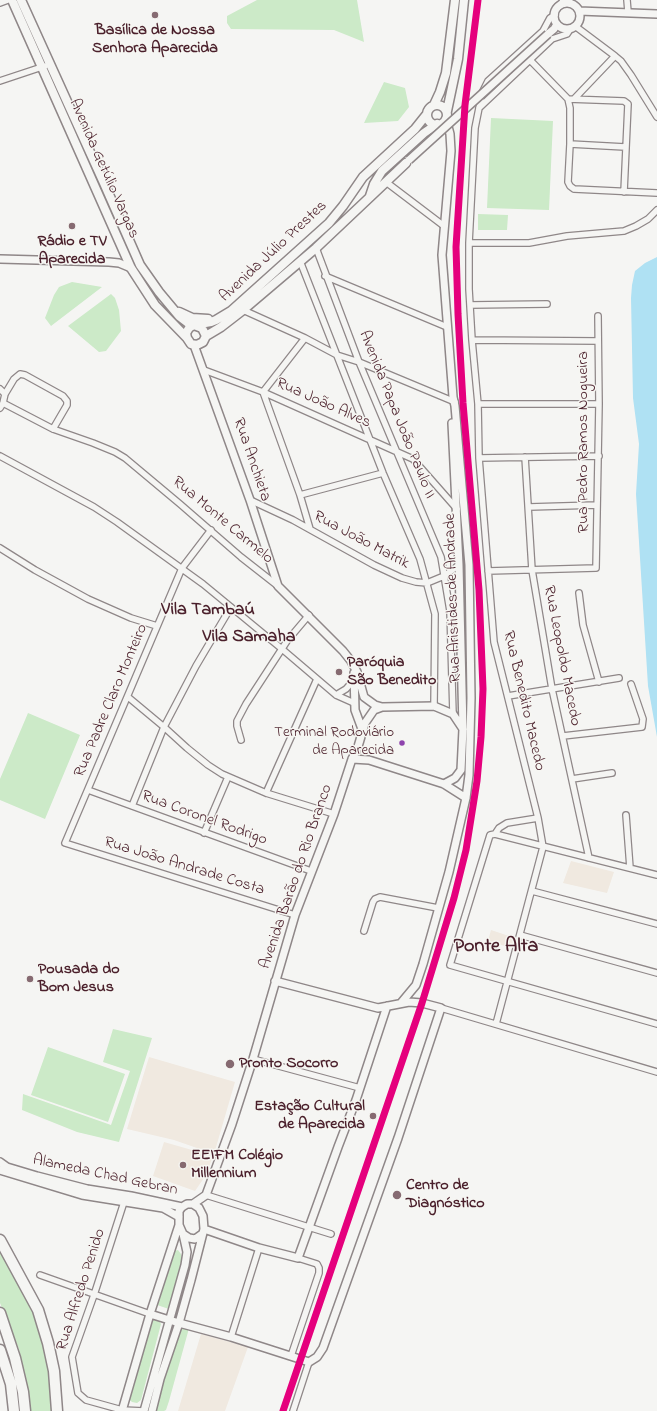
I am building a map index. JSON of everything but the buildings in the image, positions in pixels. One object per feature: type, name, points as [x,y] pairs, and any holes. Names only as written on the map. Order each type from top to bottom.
[{"type":"highway","points":[[0,1240],[38,1310],[48,1343],[54,1371],[57,1411]]},
{"type":"highway","points":[[0,1313],[15,1358],[23,1392],[25,1411]]},
{"type":"highway","points":[[0,1350],[11,1384],[14,1411]]},
{"type":"main road","name":"Avenida Getúlio Vargas","points":[[12,0],[47,65],[111,200],[143,272],[179,316],[193,326]]},
{"type":"main road","name":"Avenida Getúlio Vargas","points":[[20,0],[103,204],[131,268],[155,305],[186,338]]},
{"type":"main road","points":[[443,120],[431,122],[427,114],[429,109],[434,105],[446,73],[455,0]]},
{"type":"main road","points":[[443,120],[455,73],[464,0]]},
{"type":"main road","points":[[580,19],[579,11],[570,2],[566,4],[562,3],[554,15],[557,27],[566,29],[573,27],[580,19],[596,11]]},
{"type":"main road","points":[[579,11],[657,14]]},
{"type":"main road","name":"Avenida Júlio Prestes","points":[[206,336],[221,327],[243,310],[316,248],[407,162],[557,27]]},
{"type":"main road","points":[[434,105],[440,105],[445,109],[443,120]]},
{"type":"main road","name":"Avenida Júlio Prestes","points":[[193,326],[216,320],[231,311],[290,258],[334,217],[358,182],[415,129],[427,114]]},
{"type":"main road","name":"Rua Aristides de Andrade","points":[[416,985],[449,872],[466,798],[469,775],[471,698],[469,565],[453,400],[442,255],[451,151],[449,129],[443,120]]},
{"type":"main road","name":"Avenida Júlio Prestes","points":[[368,200],[378,176],[424,133],[443,120]]},
{"type":"main road","points":[[358,182],[389,172],[407,162]]},
{"type":"main road","points":[[351,193],[358,202],[368,200]]},
{"type":"main road","points":[[103,204],[111,200]]},
{"type":"main road","points":[[290,258],[298,263]]},
{"type":"main road","points":[[0,259],[108,262],[119,263],[131,268]]},
{"type":"main road","points":[[174,309],[188,316],[205,320],[231,311]]},
{"type":"main road","points":[[193,326],[202,328],[205,331],[206,336],[203,342],[194,345],[191,344],[186,338],[187,330],[193,326]]},
{"type":"main road","name":"Rua Anchieta","points":[[194,345],[250,500],[278,586]]},
{"type":"main road","name":"Rua Aristides de Andrade","points":[[444,784],[455,778],[461,770],[463,729],[453,400]]},
{"type":"main road","name":"Rua Monte Carmelo","points":[[278,586],[309,615],[343,651],[354,668],[364,697],[375,705],[382,707]]},
{"type":"main road","points":[[354,668],[354,710],[362,729]]},
{"type":"main road","points":[[354,703],[366,703],[371,705],[374,710]]},
{"type":"main road","points":[[369,760],[357,750],[362,729],[374,710],[382,707],[434,706],[453,714],[463,729]]},
{"type":"main road","name":"Avenida Barão do Rio Branco","points":[[206,1195],[232,1124],[253,1059],[295,915],[334,814],[352,759],[357,750]]},
{"type":"main road","points":[[352,759],[369,760],[444,784],[466,798]]},
{"type":"main road","points":[[150,1314],[170,1321],[231,1337],[309,1362],[317,1357],[324,1348],[398,1138],[441,1008],[416,1002],[389,1004],[378,1008],[276,982]]},
{"type":"main road","points":[[416,985],[416,1002]]},
{"type":"main road","points":[[401,1003],[416,985]]},
{"type":"main road","points":[[203,1231],[298,1258],[360,1088],[387,1006]]},
{"type":"main road","points":[[378,1008],[384,1014]]},
{"type":"main road","name":"Alameda Chad Gebran","points":[[0,1162],[6,1167],[82,1195],[95,1194],[182,1207]]},
{"type":"main road","name":"Alameda Chad Gebran","points":[[0,1170],[36,1179]]},
{"type":"main road","points":[[193,1204],[206,1195]]},
{"type":"main road","name":"Alameda Chad Gebran","points":[[125,1198],[163,1208],[179,1217]]},
{"type":"main road","points":[[122,1411],[150,1314],[179,1225],[179,1211],[187,1204],[193,1204],[199,1208],[203,1216],[203,1231],[179,1323],[160,1379],[152,1411]]},
{"type":"main road","points":[[144,1411],[185,1265],[187,1252],[183,1234],[179,1225]]},
{"type":"main road","points":[[183,1234],[189,1238],[195,1239],[203,1231]]},
{"type":"street","points":[[0,4],[8,0]]},
{"type":"street","points":[[627,0],[628,12]]},
{"type":"street","points":[[478,108],[484,87],[488,81],[543,31],[550,18],[554,15]]},
{"type":"street","points":[[478,108],[552,39],[567,34],[573,27],[616,56],[631,75],[657,117]]},
{"type":"street","points":[[616,56],[571,99],[568,182],[574,189],[657,193]]},
{"type":"street","points":[[530,60],[571,99],[626,102],[628,106],[624,192]]},
{"type":"street","points":[[0,81],[47,65]]},
{"type":"street","name":"Rua Benedito Macedo","points":[[478,108],[475,128],[469,243],[470,305],[478,404],[479,458],[494,642],[538,818],[543,847]]},
{"type":"street","points":[[570,144],[625,148]]},
{"type":"street","points":[[386,182],[444,226]]},
{"type":"street","points":[[469,243],[530,243],[567,236],[624,231],[648,219],[657,210]]},
{"type":"street","name":"Avenida Papa João Paulo II","points":[[316,248],[325,276],[359,362],[441,557],[450,611],[453,714]]},
{"type":"street","name":"Avenida Papa João Paulo II","points":[[298,263],[337,355],[383,473],[420,559],[435,614],[434,706]]},
{"type":"street","points":[[325,276],[447,327]]},
{"type":"street","points":[[470,305],[547,304]]},
{"type":"street","points":[[243,310],[305,338],[337,355],[359,362],[453,400]]},
{"type":"street","name":"Rua Pedro Ramos Nogueira","points":[[532,570],[596,568],[599,456],[598,316]]},
{"type":"street","points":[[305,338],[264,392],[300,495],[310,529]]},
{"type":"street","points":[[472,340],[598,341]]},
{"type":"street","name":"Rua João Alves","points":[[204,370],[264,392],[370,440],[396,450],[413,459],[457,509]]},
{"type":"street","points":[[2,406],[5,394],[14,380],[20,374],[29,378],[63,396],[67,401],[67,405],[53,429]]},
{"type":"street","points":[[0,389],[5,394]]},
{"type":"street","points":[[478,404],[599,404]]},
{"type":"street","name":"Rua Monte Carmelo","points":[[2,406],[53,429],[93,443],[125,458],[241,557],[278,586]]},
{"type":"street","points":[[0,456],[104,513],[182,568],[336,695],[354,703]]},
{"type":"street","points":[[479,458],[525,456],[599,456]]},
{"type":"street","name":"Rua Leopoldo Macedo","points":[[525,456],[532,570],[552,689],[589,858]]},
{"type":"street","points":[[300,495],[383,473]]},
{"type":"street","name":"Rua João Matrik","points":[[250,500],[310,529],[374,565],[402,578],[426,583]]},
{"type":"street","points":[[529,507],[597,505]]},
{"type":"street","name":"Rua Padre Claro Monteiro","points":[[65,843],[182,568],[211,530]]},
{"type":"street","points":[[0,548],[35,570],[88,599],[131,618],[158,626]]},
{"type":"street","points":[[426,583],[444,576],[459,565]]},
{"type":"street","points":[[488,571],[532,570]]},
{"type":"street","points":[[579,592],[583,625],[599,682]]},
{"type":"street","points":[[132,806],[164,727],[196,666],[231,607]]},
{"type":"street","points":[[241,740],[237,721],[287,641],[309,615]]},
{"type":"street","points":[[508,696],[619,678]]},
{"type":"street","points":[[266,793],[317,679]]},
{"type":"street","points":[[336,695],[346,689],[355,680]]},
{"type":"street","points":[[563,736],[642,727],[643,719],[631,684]]},
{"type":"street","points":[[128,697],[208,765],[228,777],[266,793],[334,814]]},
{"type":"street","points":[[572,779],[612,773]]},
{"type":"street","points":[[204,833],[228,777]]},
{"type":"street","name":"Rua Coronel Rodrigo","points":[[88,790],[311,871]]},
{"type":"street","points":[[626,814],[630,868]]},
{"type":"street","points":[[495,834],[499,828],[508,823],[538,818]]},
{"type":"street","points":[[657,875],[490,834],[450,965],[657,1024]]},
{"type":"street","name":"Rua João Andrade Costa","points":[[65,843],[295,915]]},
{"type":"street","points":[[496,1024],[543,847]]},
{"type":"street","points":[[532,891],[657,924]]},
{"type":"street","points":[[364,931],[373,902],[375,899],[380,897],[438,908]]},
{"type":"street","points":[[520,935],[657,973]]},
{"type":"street","points":[[441,1008],[657,1072]]},
{"type":"street","points":[[253,1059],[360,1088]]},
{"type":"street","points":[[206,1195],[331,1234]]},
{"type":"street","name":"Rua Alfredo Penido","points":[[125,1198],[94,1295],[72,1357],[78,1393],[86,1400],[122,1411],[144,1411]]},
{"type":"street","points":[[231,1337],[259,1248]]},
{"type":"street","points":[[291,1356],[319,1273],[317,1264],[298,1258]]},
{"type":"street","points":[[40,1275],[150,1314]]},
{"type":"street","points":[[292,1411],[309,1362]]},
{"type":"shaded area","points":[[571,861],[614,872],[607,893],[563,883]]},
{"type":"shaded area","points":[[491,930],[515,938],[512,948],[488,941]]},
{"type":"shaded area","points":[[149,1057],[235,1082],[214,1154],[174,1140],[127,1129]]},
{"type":"shaded area","name":"EEIFM Colégio Millennium","points":[[164,1142],[213,1156],[206,1175],[195,1191],[153,1176]]},
{"type":"shaded area","points":[[201,1334],[248,1347],[225,1411],[178,1411]]},
{"type":"green space","points":[[257,0],[357,0],[364,42],[334,30],[231,29],[227,23],[227,16]]},
{"type":"green space","points":[[384,82],[405,88],[409,107],[398,121],[364,123]]},
{"type":"green space","points":[[491,118],[553,121],[549,210],[487,208]]},
{"type":"green space","points":[[478,214],[508,215],[507,230],[478,230]]},
{"type":"green space","points":[[72,282],[102,287],[51,326],[45,318],[54,295],[59,287]]},
{"type":"green space","points":[[111,294],[115,298],[119,310],[121,331],[106,351],[99,352],[68,326]]},
{"type":"green space","points":[[28,713],[80,735],[45,819],[0,800],[0,779]]},
{"type":"green space","points":[[113,1029],[152,1038],[119,1142],[77,1132],[22,1110],[23,1094],[111,1125],[130,1071],[103,1062]]},
{"type":"green space","points":[[48,1047],[125,1074],[108,1122],[31,1095]]},
{"type":"green space","points":[[0,1250],[28,1296],[45,1338],[54,1411],[29,1411],[26,1382],[19,1349],[0,1303]]},
{"type":"green space","points":[[178,1250],[182,1258],[169,1309],[157,1305],[174,1251]]},
{"type":"green space","points":[[154,1320],[159,1321],[161,1324],[141,1400],[137,1403],[132,1402],[129,1399],[150,1322]]},
{"type":"green space","points":[[182,1329],[188,1329],[188,1332],[169,1401],[166,1410],[156,1411],[157,1403],[179,1331]]},
{"type":"water","points":[[657,257],[657,737],[648,686],[636,494],[639,444],[633,398],[631,298],[635,271],[645,263]]},
{"type":"transit line","points":[[283,1411],[422,1003],[454,898],[466,850],[477,781],[483,689],[479,590],[463,403],[456,247],[465,105],[478,0]]},
{"type":"place","name":"Basílica de Nossa Senhora Aparecida","points":[[155,15]]},
{"type":"place","name":"Rádio e TV Aparecida","points":[[72,226]]},
{"type":"place","name":"Paróquia São Benedito","points":[[339,672]]},
{"type":"place","name":"Terminal Rodoviário de Aparecida","points":[[402,743]]},
{"type":"place","name":"Pousada do Bom Jesus","points":[[30,979]]},
{"type":"place","name":"Pronto Socorro","points":[[230,1064]]},
{"type":"place","name":"Estação Cultural de Aparecida","points":[[373,1116]]},
{"type":"place","name":"EEIFM Colégio Millennium","points":[[183,1165]]},
{"type":"place","name":"Centro de Diagnóstico","points":[[397,1195]]},
{"type":"district","name":"Vila Tambaú","points":[[208,611]]},
{"type":"district","name":"Vila Samaha","points":[[249,638]]},
{"type":"district","name":"Ponte Alta","points":[[496,948]]}]
